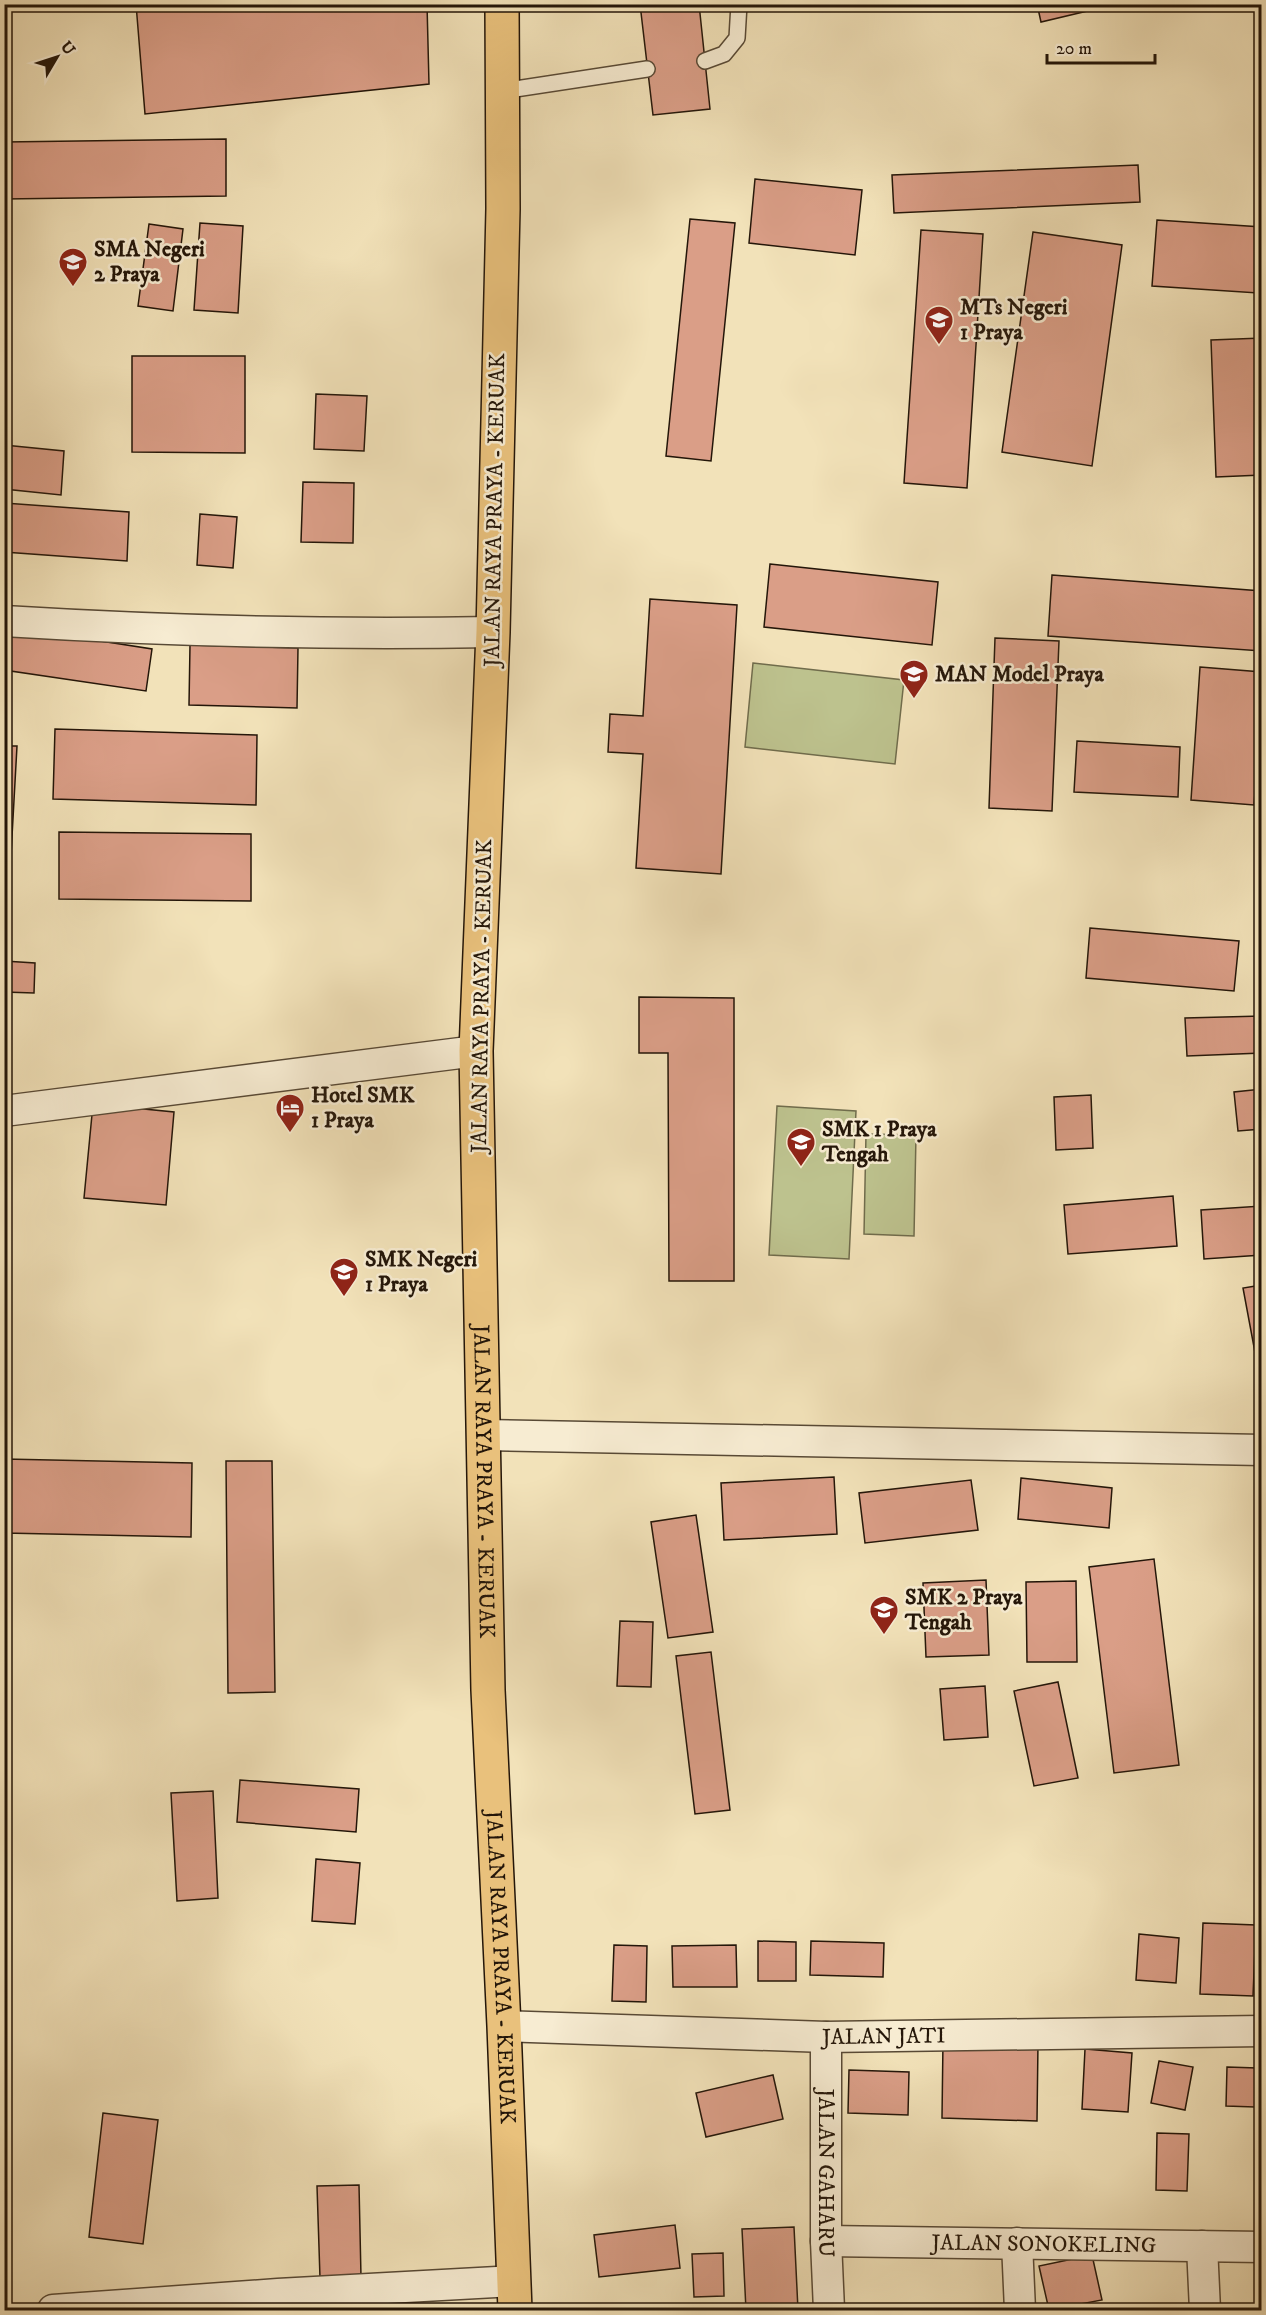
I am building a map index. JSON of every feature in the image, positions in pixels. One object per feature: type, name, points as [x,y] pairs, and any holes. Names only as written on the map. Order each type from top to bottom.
[{"type":"main road","name":"JALAN RAYA PRAYA - KERUAK","points":[[502,4],[503,209],[493,632],[476,1051],[488,1690],[514,2296]]},
{"type":"street","points":[[4,621],[206,631],[381,634],[493,632]]},
{"type":"street","points":[[4,1111],[476,1051]]},
{"type":"street","points":[[484,1435],[1262,1450]]},
{"type":"street","name":"JALAN JATI","points":[[504,2026],[826,2037],[1262,2031]]},
{"type":"street","name":"JALAN GAHARU","points":[[826,2037],[826,2241],[829,2310]]},
{"type":"street","name":"JALAN SONOKELING","points":[[826,2241],[1262,2247]]},
{"type":"street","points":[[1017,2243],[1020,2310]]},
{"type":"street","points":[[1202,2246],[1205,2310]]},
{"type":"street","points":[[53,2310],[278,2294],[514,2296]]},
{"type":"lane","points":[[705,62],[724,54],[737,38],[739,4]]},
{"type":"lane","points":[[502,90],[647,69]]},
{"type":"green space","points":[[753,663],[904,680],[895,764],[745,747]]},
{"type":"green space","points":[[777,1106],[856,1111],[849,1259],[769,1255]]},
{"type":"green space","points":[[866,1134],[916,1135],[914,1236],[864,1234]]},
{"type":"building","points":[[136,4],[427,4],[429,84],[145,114]]},
{"type":"building","points":[[640,4],[699,4],[710,109],[653,115]]},
{"type":"building","points":[[1037,4],[1117,4],[1041,22]]},
{"type":"building","points":[[226,139],[226,196],[4,199],[4,142]]},
{"type":"building","points":[[1138,165],[1140,202],[894,213],[892,175]]},
{"type":"building","points":[[755,179],[862,190],[855,255],[749,243]]},
{"type":"building","points":[[690,219],[735,223],[711,461],[666,456]]},
{"type":"building","points":[[1157,220],[1262,227],[1258,293],[1152,286]]},
{"type":"building","points":[[200,223],[243,226],[238,313],[194,310]]},
{"type":"building","points":[[149,224],[183,229],[173,311],[138,306]]},
{"type":"building","points":[[921,230],[983,234],[967,488],[904,483]]},
{"type":"building","points":[[1033,232],[1122,245],[1092,466],[1002,452]]},
{"type":"building","points":[[1262,338],[1262,475],[1216,477],[1211,340]]},
{"type":"building","points":[[132,356],[245,356],[245,453],[132,452]]},
{"type":"building","points":[[316,394],[367,396],[364,451],[314,449]]},
{"type":"building","points":[[4,445],[64,451],[61,495],[4,489]]},
{"type":"building","points":[[303,482],[354,483],[353,543],[301,542]]},
{"type":"building","points":[[4,503],[129,512],[127,561],[4,552]]},
{"type":"building","points":[[200,514],[237,517],[233,568],[197,565]]},
{"type":"building","points":[[770,564],[938,582],[932,645],[764,627]]},
{"type":"building","points":[[1052,575],[1262,591],[1262,651],[1048,636]]},
{"type":"building","points":[[650,599],[737,605],[721,874],[636,868],[643,754],[608,752],[610,714],[643,716]]},
{"type":"building","points":[[4,626],[152,649],[146,691],[4,670]]},
{"type":"building","points":[[995,638],[1059,641],[1052,811],[989,808]]},
{"type":"building","points":[[190,645],[298,648],[297,708],[189,705]]},
{"type":"building","points":[[1200,667],[1262,672],[1262,704],[1254,805],[1191,800]]},
{"type":"building","points":[[55,729],[257,735],[256,805],[53,799]]},
{"type":"building","points":[[1077,741],[1180,747],[1178,797],[1074,792]]},
{"type":"building","points":[[4,746],[17,746],[9,891],[4,891]]},
{"type":"building","points":[[59,832],[251,834],[251,901],[59,899]]},
{"type":"building","points":[[1090,928],[1239,941],[1234,991],[1086,978]]},
{"type":"building","points":[[4,961],[35,963],[34,993],[4,992]]},
{"type":"building","points":[[639,997],[734,998],[734,1281],[669,1281],[668,1053],[639,1053]]},
{"type":"building","points":[[1262,1016],[1262,1053],[1187,1056],[1185,1018]]},
{"type":"building","points":[[1262,1089],[1262,1129],[1238,1131],[1234,1092]]},
{"type":"building","points":[[1091,1095],[1093,1148],[1056,1150],[1054,1097]]},
{"type":"building","points":[[93,1104],[174,1112],[166,1205],[84,1198]]},
{"type":"building","points":[[1173,1196],[1177,1246],[1068,1254],[1064,1205]]},
{"type":"building","points":[[1262,1206],[1262,1255],[1204,1259],[1201,1210]]},
{"type":"building","points":[[1262,1285],[1262,1374],[1259,1374],[1243,1288]]},
{"type":"building","points":[[4,1459],[192,1463],[191,1537],[4,1533]]},
{"type":"building","points":[[226,1461],[272,1461],[275,1692],[228,1693]]},
{"type":"building","points":[[834,1477],[837,1534],[724,1540],[721,1483]]},
{"type":"building","points":[[1021,1478],[1112,1488],[1109,1528],[1018,1519]]},
{"type":"building","points":[[971,1480],[978,1530],[865,1543],[859,1493]]},
{"type":"building","points":[[696,1515],[713,1632],[668,1638],[651,1522]]},
{"type":"building","points":[[1154,1559],[1179,1765],[1114,1773],[1089,1567]]},
{"type":"building","points":[[986,1580],[989,1655],[926,1657],[923,1583]]},
{"type":"building","points":[[1076,1581],[1077,1662],[1027,1662],[1026,1582]]},
{"type":"building","points":[[620,1621],[653,1622],[651,1687],[617,1686]]},
{"type":"building","points":[[711,1652],[730,1810],[695,1814],[676,1656]]},
{"type":"building","points":[[1058,1682],[1078,1778],[1034,1786],[1014,1691]]},
{"type":"building","points":[[985,1686],[988,1737],[944,1740],[940,1689]]},
{"type":"building","points":[[240,1780],[359,1789],[356,1832],[237,1822]]},
{"type":"building","points":[[213,1791],[218,1898],[177,1901],[171,1793]]},
{"type":"building","points":[[1262,1830],[1262,1870],[1257,1869]]},
{"type":"building","points":[[316,1859],[360,1863],[355,1924],[312,1921]]},
{"type":"building","points":[[1203,1923],[1256,1925],[1253,1996],[1200,1994]]},
{"type":"building","points":[[1139,1934],[1179,1938],[1176,1983],[1136,1980]]},
{"type":"building","points":[[758,1941],[796,1942],[796,1981],[758,1981]]},
{"type":"building","points":[[811,1941],[884,1943],[883,1977],[810,1975]]},
{"type":"building","points":[[614,1945],[647,1946],[646,2002],[612,2001]]},
{"type":"building","points":[[736,1945],[737,1987],[673,1987],[672,1946]]},
{"type":"building","points":[[943,2041],[1038,2043],[1037,2121],[942,2118]]},
{"type":"building","points":[[1085,2049],[1132,2053],[1128,2112],[1082,2109]]},
{"type":"building","points":[[1159,2061],[1193,2067],[1185,2110],[1151,2103]]},
{"type":"building","points":[[1227,2067],[1257,2068],[1255,2107],[1226,2106]]},
{"type":"building","points":[[849,2070],[909,2072],[908,2115],[848,2113]]},
{"type":"building","points":[[773,2075],[783,2119],[706,2137],[696,2093]]},
{"type":"building","points":[[103,2113],[158,2120],[143,2244],[89,2237]]},
{"type":"building","points":[[1157,2133],[1189,2134],[1187,2191],[1156,2190]]},
{"type":"building","points":[[359,2185],[361,2277],[320,2278],[317,2186]]},
{"type":"building","points":[[675,2225],[680,2268],[599,2277],[594,2235]]},
{"type":"building","points":[[794,2227],[798,2310],[746,2310],[742,2229]]},
{"type":"building","points":[[723,2253],[724,2296],[694,2297],[692,2254]]},
{"type":"building","points":[[1092,2255],[1102,2300],[1049,2310],[1039,2266]]},
{"type":"place","name":"SMA Negeri 2 Praya","points":[[73,288]]},
{"type":"place","name":"MTs Negeri 1 Praya","points":[[939,346]]},
{"type":"place","name":"MAN Model Praya","points":[[914,700]]},
{"type":"place","name":"Hotel SMK 1 Praya","points":[[290,1134]]},
{"type":"place","name":"SMK 1 Praya Tengah","points":[[801,1168]]},
{"type":"place","name":"SMK Negeri 1 Praya","points":[[344,1298]]},
{"type":"place","name":"SMK 2 Praya Tengah","points":[[884,1636]]}]
